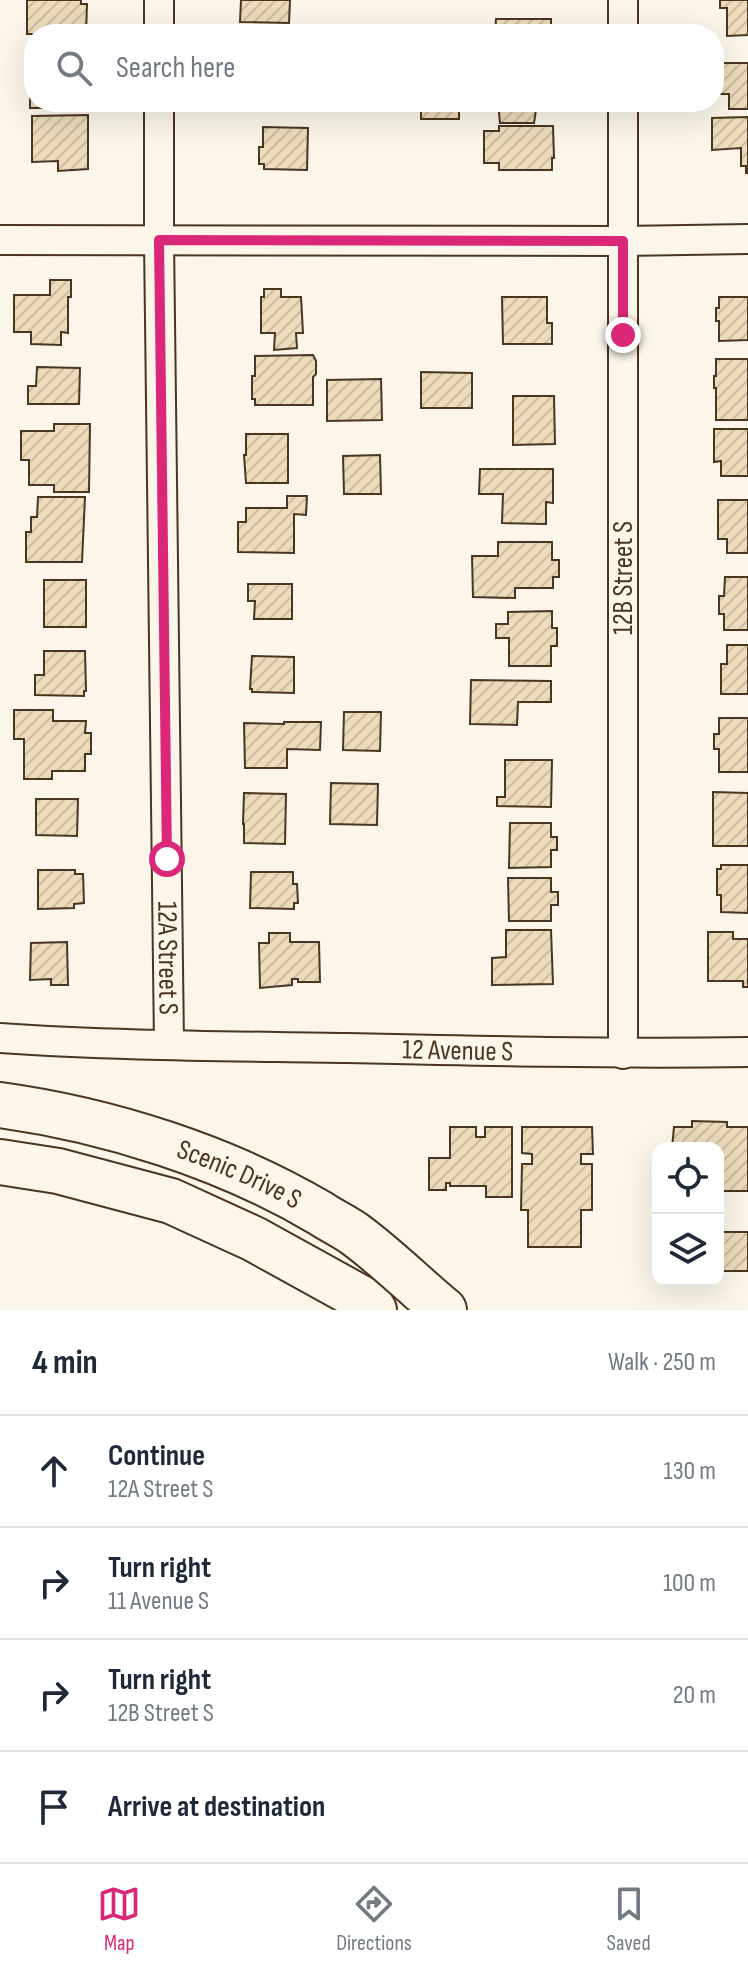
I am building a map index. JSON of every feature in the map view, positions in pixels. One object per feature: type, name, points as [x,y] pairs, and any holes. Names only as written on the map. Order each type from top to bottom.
[{"type":"main road","name":"Scenic Drive S","points":[[0,1105],[43,1111],[157,1141],[218,1163],[286,1193],[355,1235],[444,1310]]},
{"type":"main road","name":"Scenic Drive S","points":[[0,1162],[58,1171],[171,1201],[254,1239],[359,1297],[374,1310]]},
{"type":"street","points":[[159,0],[159,24]]},
{"type":"street","points":[[623,0],[623,24]]},
{"type":"street","name":"12A Street S","points":[[159,112],[169,1045]]},
{"type":"street","name":"12B Street S","points":[[623,112],[623,1054]]},
{"type":"street","points":[[0,240],[748,239]]},
{"type":"street","points":[[0,1038],[169,1045]]},
{"type":"street","name":"12 Avenue S","points":[[169,1045],[623,1054],[748,1052]]},
{"type":"building","points":[[27,0],[81,0],[81,4],[87,4],[86,24],[27,24]]},
{"type":"building","points":[[241,0],[290,0],[289,23],[240,22]]},
{"type":"building","points":[[720,0],[748,0],[748,35],[727,36],[727,8],[720,8]]},
{"type":"building","points":[[496,19],[551,19],[551,24],[496,24]]},
{"type":"building","points":[[724,63],[748,63],[748,109],[729,109],[729,94],[724,94]]},
{"type":"building","points":[[421,112],[459,112],[459,119],[421,119]]},
{"type":"building","points":[[499,112],[536,112],[534,123],[500,123]]},
{"type":"building","points":[[88,115],[88,169],[58,171],[58,161],[32,162],[32,116]]},
{"type":"building","points":[[748,117],[746,173],[746,166],[741,166],[741,148],[712,150],[712,118]]},
{"type":"building","points":[[499,126],[553,126],[552,170],[499,170],[499,163],[484,163],[484,131],[499,131]]},
{"type":"building","points":[[263,127],[308,128],[307,170],[264,169],[264,164],[259,164]]},
{"type":"building","points":[[50,280],[71,280],[68,333],[61,332],[61,345],[31,344],[31,332],[14,332],[14,295],[50,295]]},
{"type":"building","points":[[264,289],[281,289],[281,297],[301,297],[303,333],[296,333],[297,348],[274,350],[275,333],[261,333],[261,297],[264,297]]},
{"type":"building","points":[[502,297],[547,297],[547,323],[552,323],[552,344],[503,344]]},
{"type":"building","points":[[719,297],[748,297],[748,340],[719,341],[716,308],[719,308]]},
{"type":"building","points":[[313,355],[316,374],[313,377],[313,405],[255,405],[252,376],[255,376],[255,356]]},
{"type":"building","points":[[716,359],[748,359],[748,420],[716,420]]},
{"type":"building","points":[[37,367],[80,368],[79,404],[28,404],[28,386],[36,386]]},
{"type":"building","points":[[421,372],[472,373],[472,408],[421,408]]},
{"type":"building","points":[[381,379],[382,420],[327,421],[327,380]]},
{"type":"building","points":[[513,396],[554,396],[555,444],[513,445]]},
{"type":"building","points":[[54,424],[90,424],[89,492],[54,492],[54,485],[29,485],[29,460],[21,460],[21,431],[54,431]]},
{"type":"building","points":[[714,429],[748,429],[748,476],[721,476],[721,461],[714,462]]},
{"type":"building","points":[[246,434],[288,434],[288,483],[246,483]]},
{"type":"building","points":[[380,455],[381,494],[344,494],[343,456]]},
{"type":"building","points":[[480,469],[553,469],[553,503],[546,502],[546,524],[502,523],[503,494],[479,494]]},
{"type":"building","points":[[287,496],[307,496],[306,515],[294,514],[294,553],[238,552],[238,522],[246,522],[246,508],[287,508]]},
{"type":"building","points":[[38,497],[85,497],[82,562],[26,562],[26,532],[31,532],[31,517],[37,517]]},
{"type":"building","points":[[718,500],[748,500],[748,553],[727,553],[727,539],[718,539]]},
{"type":"building","points":[[498,542],[552,542],[552,560],[559,560],[559,577],[553,577],[553,588],[515,588],[515,598],[473,597],[472,556],[498,556]]},
{"type":"building","points":[[725,577],[748,577],[748,630],[724,630],[724,614],[719,614],[719,596],[724,596]]},
{"type":"building","points":[[44,580],[86,580],[86,627],[44,627]]},
{"type":"building","points":[[248,584],[292,584],[292,619],[254,619],[255,601],[248,601]]},
{"type":"building","points":[[552,611],[552,628],[557,628],[557,646],[551,646],[551,666],[509,666],[509,638],[496,638],[496,624],[508,624],[508,612]]},
{"type":"building","points":[[727,645],[748,645],[748,694],[721,694],[721,664],[727,664]]},
{"type":"building","points":[[44,651],[85,651],[84,696],[35,695],[35,675],[44,675]]},
{"type":"building","points":[[252,656],[294,657],[294,693],[252,692]]},
{"type":"building","points":[[471,680],[551,681],[551,702],[518,702],[517,725],[470,724]]},
{"type":"building","points":[[14,710],[53,710],[53,721],[86,721],[85,733],[91,733],[91,754],[85,754],[85,771],[52,771],[52,779],[24,779],[24,739],[14,739]]},
{"type":"building","points":[[344,712],[381,712],[380,751],[343,750]]},
{"type":"building","points":[[719,718],[748,718],[748,772],[719,772],[719,749],[714,749],[714,734],[719,734]]},
{"type":"building","points":[[321,722],[320,750],[287,749],[287,768],[245,768],[244,723]]},
{"type":"building","points":[[505,760],[552,760],[551,807],[497,806],[497,797],[505,797]]},
{"type":"building","points":[[331,783],[378,784],[377,825],[330,824]]},
{"type":"building","points":[[713,792],[748,793],[748,846],[713,846]]},
{"type":"building","points":[[244,793],[286,794],[285,844],[244,843]]},
{"type":"building","points":[[36,799],[78,799],[77,836],[36,835]]},
{"type":"building","points":[[510,823],[551,823],[551,837],[557,837],[557,850],[551,850],[551,867],[509,868]]},
{"type":"building","points":[[721,865],[748,865],[748,913],[721,912],[721,895],[717,895],[717,869],[721,869]]},
{"type":"building","points":[[38,870],[75,870],[75,874],[83,874],[84,903],[74,904],[74,908],[38,909]]},
{"type":"building","points":[[251,872],[293,872],[298,903],[294,903],[294,909],[250,908]]},
{"type":"building","points":[[508,878],[551,878],[551,892],[558,892],[558,905],[551,905],[551,921],[509,921]]},
{"type":"building","points":[[506,930],[551,930],[553,984],[492,985],[492,958],[506,957]]},
{"type":"building","points":[[708,932],[733,932],[733,939],[748,939],[748,987],[743,987],[743,981],[708,981]]},
{"type":"building","points":[[269,933],[290,933],[290,942],[319,942],[320,982],[292,979],[292,985],[260,988],[259,943],[269,943]]},
{"type":"building","points":[[67,942],[68,985],[51,985],[51,979],[30,980],[31,943]]},
{"type":"building","points":[[692,1121],[727,1122],[727,1127],[748,1127],[748,1191],[724,1191],[724,1142],[673,1142],[674,1127],[692,1127]]},
{"type":"building","points":[[450,1127],[476,1127],[476,1137],[485,1137],[485,1127],[512,1127],[512,1197],[486,1197],[486,1186],[450,1186],[446,1183],[446,1190],[429,1190],[429,1158],[450,1158]]},
{"type":"building","points":[[522,1127],[592,1127],[593,1154],[581,1154],[581,1164],[592,1164],[592,1210],[581,1210],[581,1247],[528,1247],[528,1210],[521,1210],[522,1164],[532,1164],[532,1154],[522,1153]]},
{"type":"building","points":[[724,1232],[748,1232],[748,1271],[724,1271]]},
{"type":"route","points":[[167,859],[159,240],[623,241],[623,335]]}]
